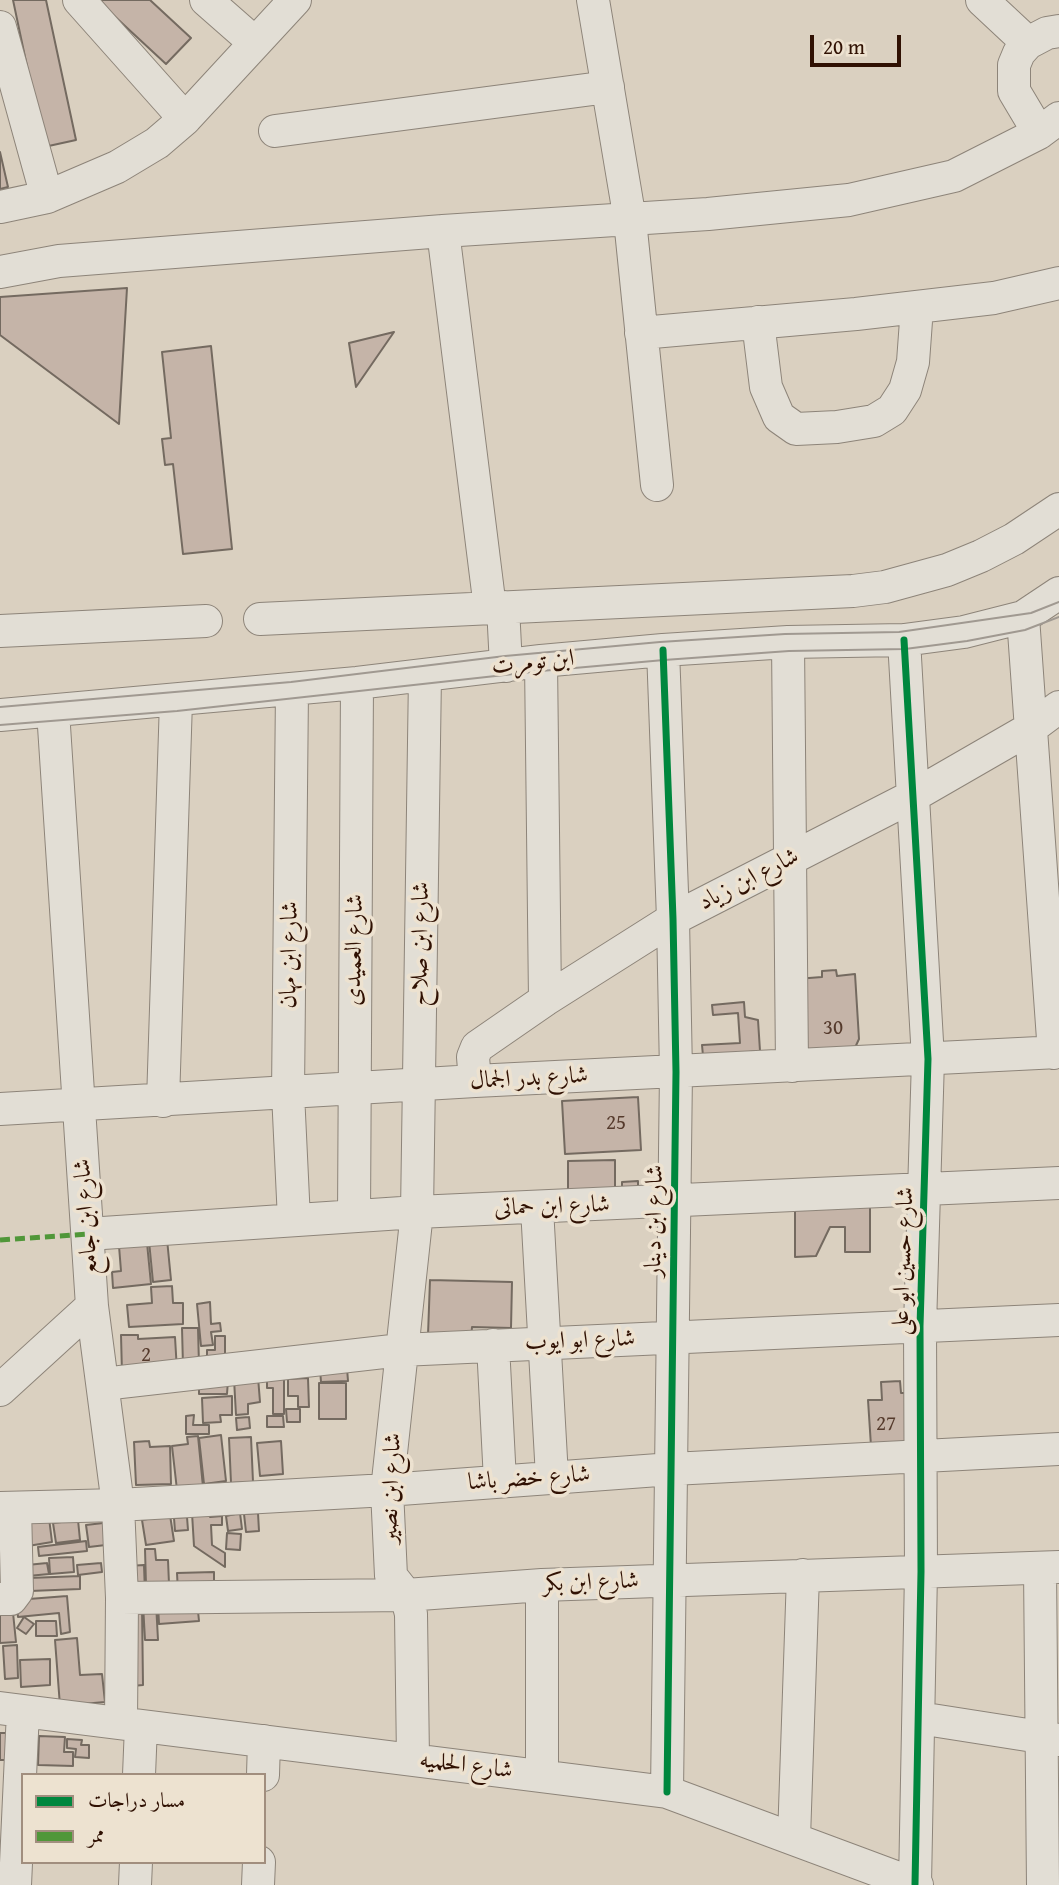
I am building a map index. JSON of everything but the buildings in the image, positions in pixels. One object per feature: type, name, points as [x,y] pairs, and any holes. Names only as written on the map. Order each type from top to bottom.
[{"type":"street","points":[[79,0],[185,120]]},
{"type":"street","points":[[206,0],[255,43]]},
{"type":"street","points":[[0,207],[47,197],[117,167],[157,143],[185,120],[295,0]]},
{"type":"street","points":[[593,0],[630,220],[657,485]]},
{"type":"street","points":[[982,0],[1028,43]]},
{"type":"street","points":[[0,27],[47,197]]},
{"type":"street","points":[[0,272],[60,261],[443,231],[630,220],[849,200],[954,176],[1049,125],[1014,91],[1014,65],[1019,53],[1028,43],[1047,33],[1059,31]]},
{"type":"street","points":[[275,131],[608,87]]},
{"type":"street","points":[[443,231],[506,666]]},
{"type":"street","points":[[641,333],[995,298],[1059,283]]},
{"type":"street","points":[[758,322],[766,387],[779,417],[796,429],[837,427],[874,421],[892,410],[905,390],[913,362],[917,307]]},
{"type":"street","points":[[260,619],[853,591],[947,570],[1014,539],[1059,509]]},
{"type":"street","name":"ابن تومرت","points":[[0,715],[176,701],[663,650],[788,642],[904,640],[964,632],[1023,617],[1059,593]]},
{"type":"street","points":[[1023,617],[1056,1053]]},
{"type":"street","points":[[0,631],[206,621]]},
{"type":"street","name":"شارع حسين ابو على","points":[[904,640],[928,1059],[920,1326],[922,1457],[916,1885]]},
{"type":"street","points":[[788,642],[792,1066]]},
{"type":"street","name":"شارع ابن دينار","points":[[663,650],[676,1072],[667,1792]]},
{"type":"street","points":[[541,661],[545,1000]]},
{"type":"street","name":"شارع ابن صلاح","points":[[417,1212],[425,675]]},
{"type":"street","name":"شارع العميدى","points":[[354,1216],[358,683]]},
{"type":"street","name":"شارع ابن مهان","points":[[292,689],[288,1093],[294,1220]]},
{"type":"street","points":[[163,1101],[176,701]]},
{"type":"street","name":"شارع ابن زياد","points":[[475,1081],[473,1057],[477,1047],[545,1000],[673,919],[913,796],[1031,728],[1059,707]]},
{"type":"street","name":"شارع ابن جامع","points":[[53,711],[92,1306],[118,1505],[131,1725],[139,1773]]},
{"type":"street","name":"شارع بدر الجمال","points":[[0,1110],[419,1084],[1056,1053]]},
{"type":"street","name":"شارع ابن حماتى","points":[[88,1234],[417,1212],[1059,1183]]},
{"type":"street","points":[[537,1208],[552,1477]]},
{"type":"street","name":"شارع ابن نصير","points":[[413,1759],[411,1614],[405,1595],[391,1576],[387,1490],[417,1212]]},
{"type":"street","points":[[0,1390],[92,1306]]},
{"type":"street","name":"شارع ابو ايوب","points":[[103,1384],[401,1350],[1059,1321]]},
{"type":"street","points":[[493,1345],[500,1481]]},
{"type":"street","name":"شارع خضر باشا","points":[[7,1508],[118,1505],[387,1490],[672,1468],[1059,1449]]},
{"type":"street","points":[[0,1600],[10,1599],[17,1591],[7,1508]]},
{"type":"street","points":[[1043,1885],[1050,1738],[1050,1568]]},
{"type":"street","name":"شارع ابن بكر","points":[[122,1598],[405,1595],[542,1585],[1050,1568]]},
{"type":"street","points":[[794,1838],[803,1575]]},
{"type":"street","points":[[542,1585],[542,1775]]},
{"type":"street","points":[[11,1710],[15,1885]]},
{"type":"street","name":"شارع الحلميه","points":[[11,1710],[667,1792],[916,1885]]},
{"type":"street","points":[[919,1718],[1050,1738]]},
{"type":"street","points":[[263,1773],[264,1741]]},
{"type":"street","points":[[135,1885],[136,1864]]},
{"type":"street","points":[[258,1885],[259,1864]]},
{"type":"tram line","points":[[0,707],[291,682],[505,656],[660,642],[785,634],[899,632],[1031,613],[1059,602]]},
{"type":"tram line","points":[[0,725],[177,711],[664,660],[789,651],[905,649],[1025,630],[1059,617]]},
{"type":"marked path","points":[[0,1240],[88,1234]]},
{"type":"cycle path","points":[[904,640],[928,1059],[920,1326],[921,1572],[915,1884]]},
{"type":"cycle path","points":[[663,650],[676,1072],[667,1792]]}]
